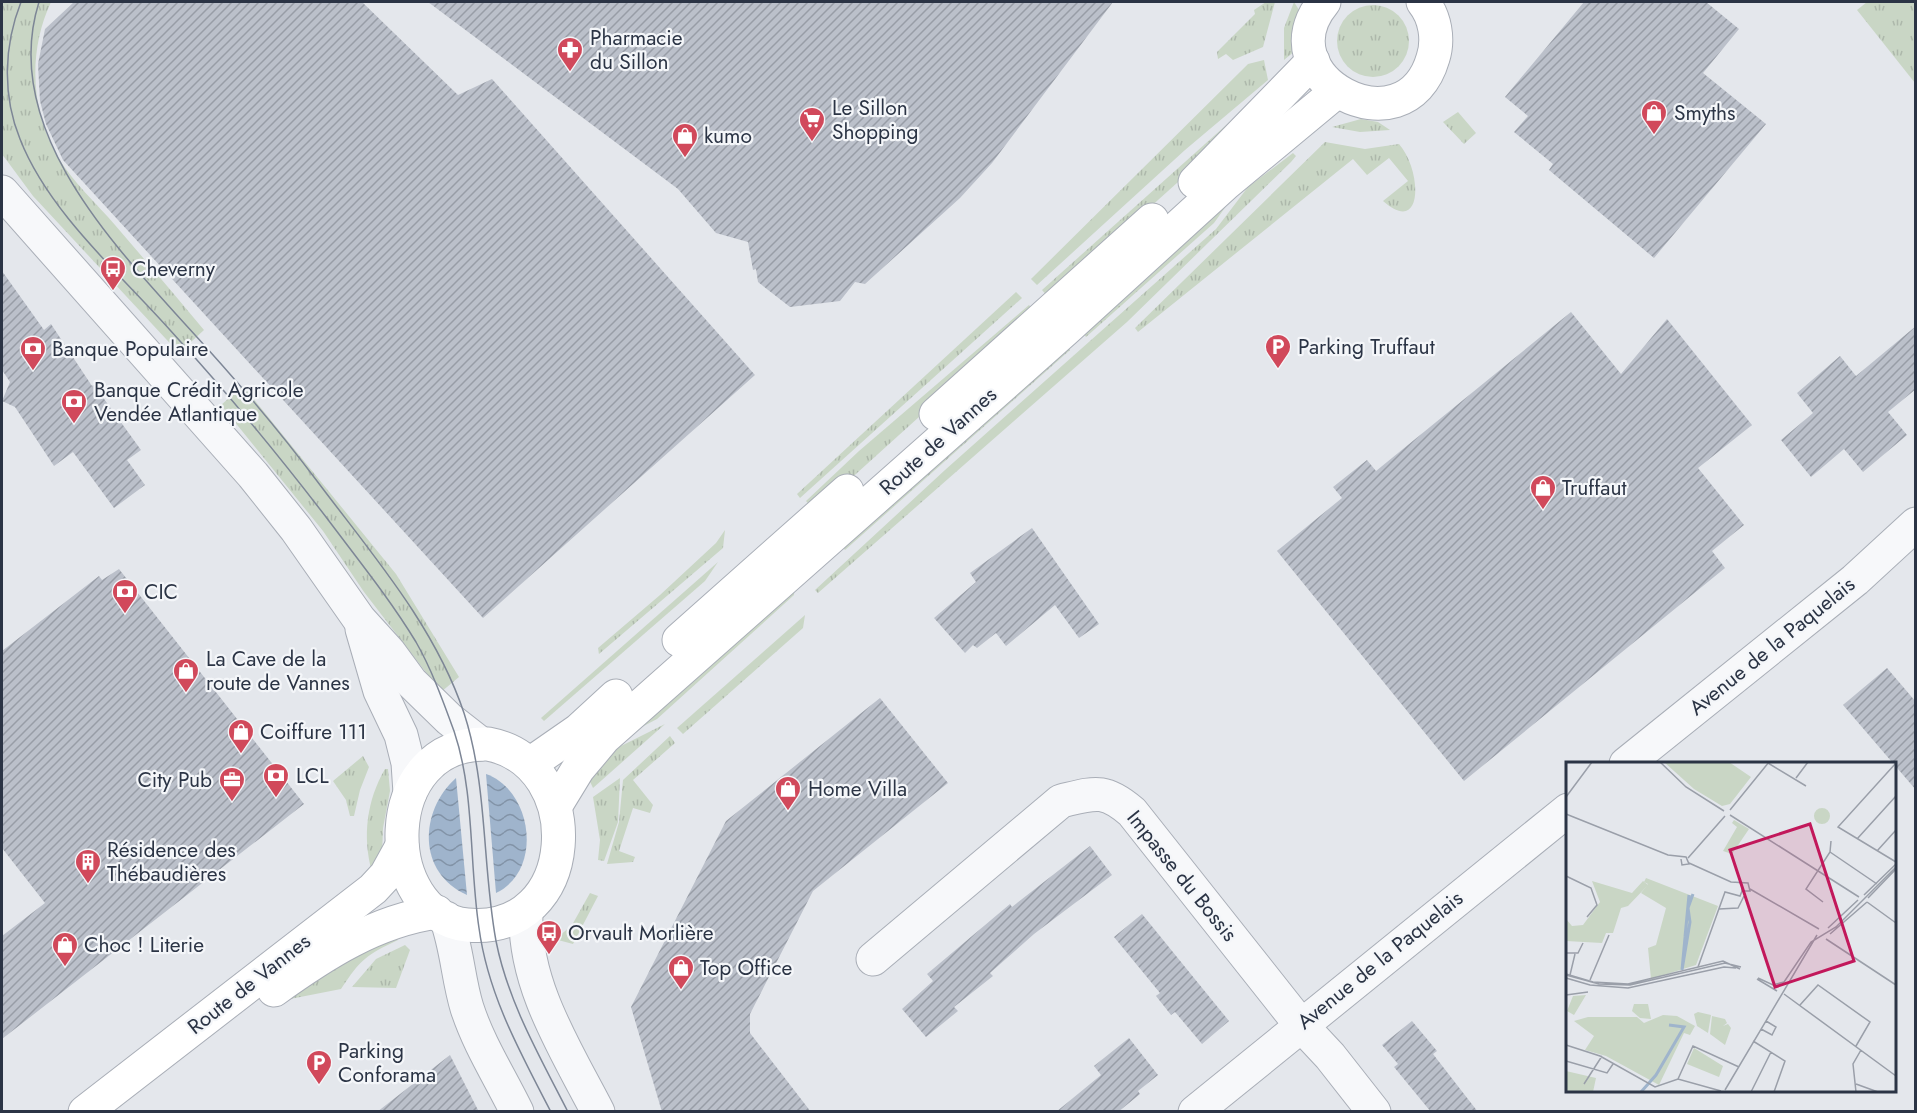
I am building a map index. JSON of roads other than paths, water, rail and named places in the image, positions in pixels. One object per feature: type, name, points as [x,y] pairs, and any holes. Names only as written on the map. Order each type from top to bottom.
[{"type":"main road","points":[[1324,2],[1311,28],[1313,61],[1323,78],[1336,92],[1354,100],[1375,103],[1400,98],[1415,87],[1431,65],[1435,50],[1434,25],[1425,2]]},
{"type":"main road","name":"Route de Vannes","points":[[530,765],[579,730],[1212,167],[1313,61]]},
{"type":"main road","name":"Route de Vannes","points":[[556,805],[578,769],[603,738],[1056,338],[1225,184],[1336,92]]},
{"type":"main road","points":[[481,744],[513,752],[530,765],[543,781],[556,805],[558,839],[553,872],[547,887],[526,912],[513,919],[465,925],[441,915],[414,886],[406,869],[402,846],[402,827],[410,793],[417,778],[436,757],[458,748],[481,744]]},
{"type":"main road","name":"Route de Vannes","points":[[85,1112],[373,889],[386,875],[402,846]]},
{"type":"main road","name":"Route de Vannes","points":[[115,1112],[301,971],[373,929],[411,916],[441,915]]},
{"type":"street","points":[[2,192],[253,475],[296,529],[359,619],[426,698],[481,744]]},
{"type":"street","name":"Avenue de la Paquelais","points":[[1628,762],[1855,580],[1916,524]]},
{"type":"street","points":[[359,619],[380,691],[401,735],[408,763],[410,793]]},
{"type":"street","name":"Impasse du Bossis","points":[[873,959],[1061,801],[1090,794],[1114,796],[1132,812],[1300,1024]]},
{"type":"street","name":"Avenue de la Paquelais","points":[[1195,1112],[1300,1024],[1566,812]]},
{"type":"street","points":[[526,912],[530,961],[538,990],[552,1023],[598,1112]]},
{"type":"street","points":[[441,915],[452,935],[466,1006],[475,1030],[517,1112]]},
{"type":"street","points":[[1300,1024],[1330,1056],[1374,1112]]},
{"type":"water","points":[[486,774],[502,783],[514,796],[522,813],[526,831],[526,849],[521,867],[511,882],[496,893]]},
{"type":"water","points":[[456,778],[467,895],[451,885],[439,872],[432,857],[429,841],[430,824],[435,807]]},
{"type":"tram line","points":[[21,2],[15,18],[8,53],[8,88],[14,122],[32,166],[66,216],[86,240],[230,398],[288,469],[384,594],[416,642],[427,664],[450,720],[461,755],[469,803],[476,903],[483,953],[507,1023],[551,1112]]},
{"type":"tram line","points":[[39,2],[31,48],[35,93],[48,136],[69,178],[125,256],[253,401],[359,535],[419,620],[452,681],[472,741],[477,769],[488,884],[501,964],[526,1029],[568,1112]]},
{"type":"place","name":"Pharmacie du Sillon","points":[[570,73]]},
{"type":"place","name":"Smyths","points":[[1654,136]]},
{"type":"place","name":"Le Sillon Shopping","points":[[812,143]]},
{"type":"place","name":"kumo","points":[[685,159]]},
{"type":"place","name":"Cheverny","points":[[113,292]]},
{"type":"place","name":"Parking Truffaut","points":[[1278,370]]},
{"type":"place","name":"Banque Populaire","points":[[33,372]]},
{"type":"place","name":"Banque Crédit Agricole Vendée Atlantique","points":[[74,425]]},
{"type":"place","name":"Truffaut","points":[[1543,511]]},
{"type":"place","name":"CIC","points":[[125,615]]},
{"type":"place","name":"La Cave de la route de Vannes","points":[[186,694]]},
{"type":"place","name":"Coiffure 111","points":[[241,755]]},
{"type":"place","name":"LCL","points":[[276,799]]},
{"type":"place","name":"City Pub","points":[[232,803]]},
{"type":"place","name":"Home Villa","points":[[788,812]]},
{"type":"place","name":"Résidence des Thébaudières","points":[[88,885]]},
{"type":"place","name":"Orvault Morlière","points":[[549,956]]},
{"type":"place","name":"Choc ! Literie","points":[[65,968]]},
{"type":"place","name":"Top Office","points":[[681,991]]},
{"type":"place","name":"Parking Conforama","points":[[319,1086]]}]
